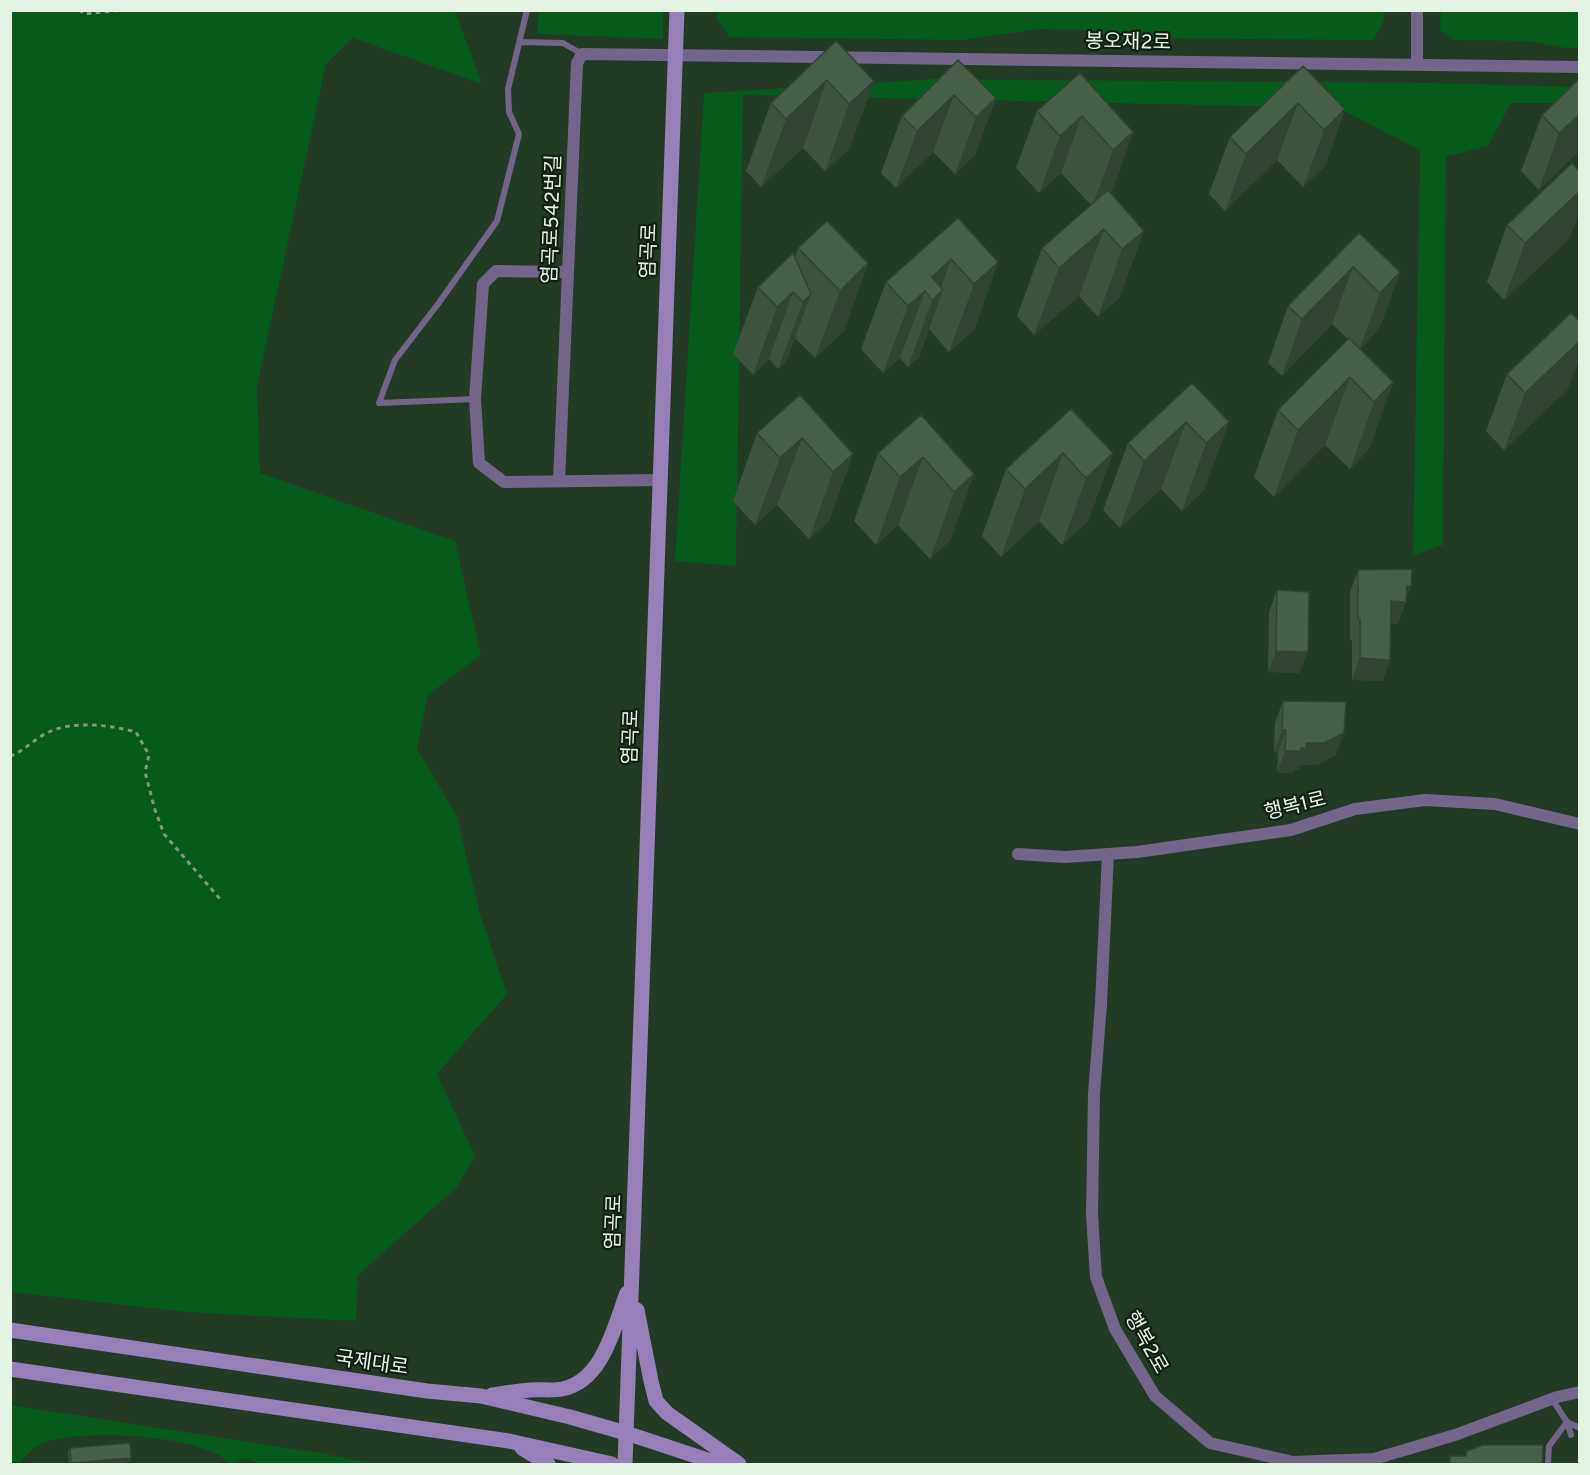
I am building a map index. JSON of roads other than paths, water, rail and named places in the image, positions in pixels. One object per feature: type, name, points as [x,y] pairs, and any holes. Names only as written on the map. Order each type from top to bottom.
[{"type":"main road","name":"염곡로","points":[[625,1464],[677,10]]},
{"type":"main road","points":[[481,1396],[531,1390],[560,1390],[587,1378],[600,1363],[632,1282]]},
{"type":"main road","points":[[632,1282],[656,1401],[667,1413],[739,1464]]},
{"type":"main road","name":"국제대로","points":[[10,1330],[427,1391],[481,1396],[626,1432],[720,1464]]},
{"type":"main road","points":[[10,1369],[509,1441],[612,1464]]},
{"type":"main road","points":[[509,1441],[548,1464]]},
{"type":"street","points":[[1417,10],[1417,64]]},
{"type":"street","points":[[582,54],[676,55]]},
{"type":"street","name":"염곡로542번길","points":[[559,481],[577,63],[582,54]]},
{"type":"street","name":"봉오재2로","points":[[676,55],[1580,67]]},
{"type":"street","points":[[568,272],[496,271],[483,284],[475,399],[479,463],[504,482],[661,480]]},
{"type":"street","name":"행복1로","points":[[1018,854],[1065,857],[1137,852],[1291,830],[1355,809],[1425,800],[1495,804],[1580,824]]},
{"type":"street","name":"행복2로","points":[[1108,854],[1094,1094],[1092,1214],[1096,1277],[1115,1329],[1155,1396],[1210,1443],[1293,1462],[1374,1459],[1455,1435],[1552,1399],[1580,1392]]},
{"type":"lane","points":[[475,399],[379,402],[395,360],[497,221],[519,134],[509,112],[508,89],[527,10]]},
{"type":"lane","points":[[520,42],[562,43],[582,54]]},
{"type":"lane","points":[[1552,1399],[1567,1422],[1571,1435]]},
{"type":"lane","points":[[1567,1422],[1580,1428]]},
{"type":"lane","points":[[1548,1464],[1549,1446],[1567,1422]]}]
